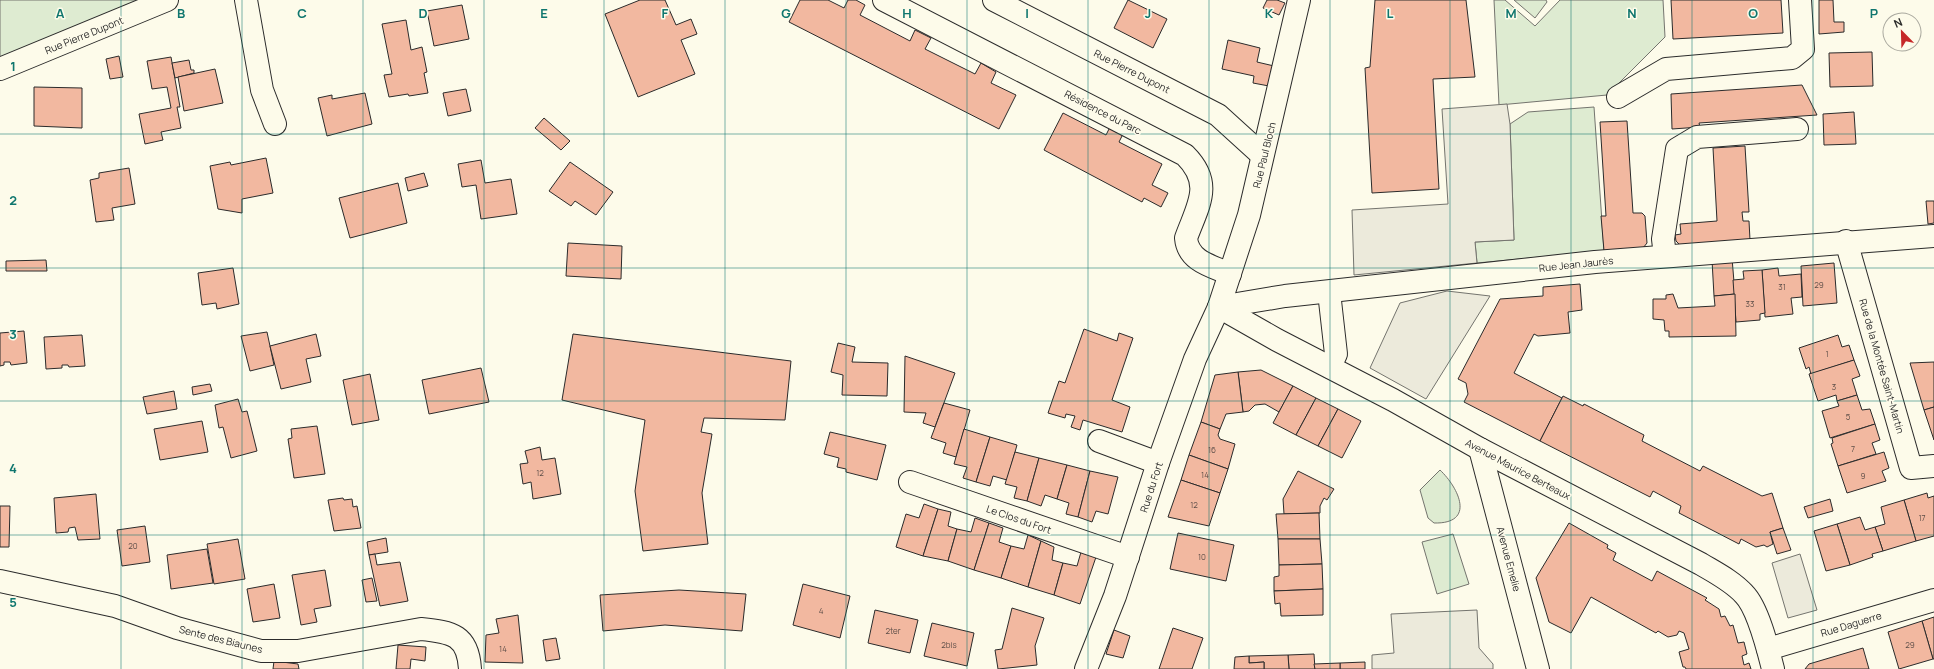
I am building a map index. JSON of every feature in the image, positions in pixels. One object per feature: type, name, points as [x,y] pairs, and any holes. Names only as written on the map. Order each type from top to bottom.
[{"type":"street","name":"Rue Pierre Dupont","points":[[0,69],[167,0]]},
{"type":"street","points":[[246,0],[262,90],[274,124]]},
{"type":"street","name":"Résidence du Parc","points":[[884,0],[1185,155],[1200,173],[1202,193],[1186,238],[1187,245],[1196,260],[1230,274]]},
{"type":"street","name":"Rue Pierre Dupont","points":[[994,0],[1218,116],[1262,155]]},
{"type":"street","name":"Rue Paul Bloch","points":[[1219,307],[1249,215],[1262,155],[1270,132],[1299,0]]},
{"type":"street","points":[[1618,97],[1666,70],[1792,58],[1803,49],[1800,0]]},
{"type":"street","points":[[1665,256],[1663,239],[1677,149],[1697,137],[1797,130]]},
{"type":"street","name":"Rue Jean Jaurès","points":[[1219,307],[1285,296],[1595,262],[1846,241],[1934,236]]},
{"type":"street","name":"Rue de la Montée Saint-Martin","points":[[1846,241],[1912,468],[1934,466]]},
{"type":"street","points":[[1329,292],[1336,354],[1330,367]]},
{"type":"street","name":"Avenue Maurice Berteaux","points":[[1219,307],[1277,340],[1392,400],[1480,449],[1701,564],[1730,581],[1745,595],[1753,608],[1770,659]]},
{"type":"street","name":"Rue du Fort","points":[[1086,669],[1115,596],[1158,463],[1196,359],[1219,307]]},
{"type":"street","points":[[1099,441],[1158,463]]},
{"type":"street","name":"Avenue Emelie","points":[[1480,449],[1538,669]]},
{"type":"street","name":"Le Clos du Fort","points":[[910,482],[1128,557]]},
{"type":"street","name":"Sente des Biaunes","points":[[0,581],[115,606],[178,628],[261,651],[298,651],[421,629],[437,630],[456,637],[464,643],[470,669]]},
{"type":"street","name":"Rue Daguerre","points":[[1770,659],[1934,600]]},
{"type":"green space","points":[[0,0],[154,0],[0,66]]},
{"type":"green space","points":[[1494,0],[1505,0],[1535,26],[1560,0],[1663,0],[1665,37],[1607,95],[1499,105]]},
{"type":"green space","points":[[1514,0],[1546,0],[1547,2],[1535,18]]},
{"type":"green space","points":[[1594,107],[1604,251],[1477,263],[1475,242],[1514,240],[1510,124],[1528,112]]},
{"type":"green space","points":[[1440,470],[1453,486],[1458,495],[1460,504],[1459,511],[1455,518],[1447,522],[1434,523],[1428,518],[1420,490]]},
{"type":"green space","points":[[1453,534],[1469,584],[1437,594],[1422,542]]},
{"type":"shaded area","points":[[1507,104],[1510,124],[1514,240],[1475,242],[1477,263],[1354,275],[1352,210],[1448,204],[1442,109]]},
{"type":"shaded area","points":[[1447,291],[1490,296],[1426,399],[1370,368],[1400,303]]},
{"type":"shaded area","points":[[1800,554],[1817,610],[1788,618],[1772,563]]},
{"type":"shaded area","points":[[1477,610],[1479,648],[1493,664],[1493,669],[1372,669],[1372,655],[1394,653],[1391,614]]},
{"type":"building","points":[[640,0],[665,0],[676,25],[691,19],[697,34],[681,40],[695,74],[638,97],[605,14]]},
{"type":"building","points":[[800,0],[828,0],[844,8],[848,0],[856,0],[865,5],[860,15],[910,41],[915,30],[931,38],[925,49],[975,74],[981,63],[996,72],[991,83],[1016,95],[999,129],[789,22]]},
{"type":"building","points":[[1128,0],[1167,19],[1153,48],[1114,28]]},
{"type":"building","points":[[1267,0],[1277,0],[1285,3],[1279,15],[1263,8]]},
{"type":"building","points":[[1375,0],[1466,0],[1475,77],[1433,79],[1439,189],[1372,193],[1365,68],[1370,67]]},
{"type":"building","points":[[1671,0],[1781,0],[1783,33],[1673,39]]},
{"type":"building","points":[[1819,0],[1833,0],[1834,22],[1844,22],[1844,32],[1819,34]]},
{"type":"building","points":[[462,5],[469,39],[434,46],[427,11]]},
{"type":"building","points":[[406,20],[411,50],[422,47],[427,72],[424,73],[428,93],[389,97],[384,75],[392,74],[382,24]]},
{"type":"building","points":[[1228,40],[1260,48],[1257,62],[1274,66],[1269,86],[1253,83],[1254,76],[1222,69]]},
{"type":"building","points":[[1872,52],[1873,86],[1830,87],[1829,53]]},
{"type":"building","points":[[119,56],[123,77],[110,79],[106,59]]},
{"type":"building","points":[[171,57],[180,107],[177,107],[181,128],[161,132],[163,140],[145,144],[139,114],[171,108],[167,87],[152,89],[147,61]]},
{"type":"building","points":[[189,60],[191,70],[194,70],[194,73],[175,78],[172,63]]},
{"type":"building","points":[[215,69],[223,103],[184,111],[178,77]]},
{"type":"building","points":[[1802,85],[1817,115],[1699,123],[1700,127],[1672,129],[1671,94]]},
{"type":"building","points":[[34,87],[82,88],[82,128],[34,126]]},
{"type":"building","points":[[466,89],[471,111],[448,116],[443,93]]},
{"type":"building","points":[[365,93],[372,124],[327,136],[318,98],[332,95],[332,99]]},
{"type":"building","points":[[1854,112],[1856,144],[1824,145],[1823,114]]},
{"type":"building","points":[[1063,113],[1106,135],[1111,125],[1124,132],[1119,142],[1162,164],[1152,185],[1168,193],[1161,207],[1144,198],[1142,202],[1044,150]]},
{"type":"building","points":[[544,118],[570,141],[561,150],[535,128]]},
{"type":"building","points":[[1627,121],[1633,213],[1642,213],[1645,216],[1647,243],[1643,248],[1604,251],[1601,216],[1606,216],[1600,122]]},
{"type":"building","points":[[1745,146],[1749,212],[1742,212],[1743,221],[1749,221],[1750,240],[1680,245],[1676,241],[1675,235],[1681,234],[1680,224],[1717,221],[1713,148]]},
{"type":"building","points":[[266,158],[273,193],[242,199],[242,213],[218,209],[210,166],[230,162],[231,165]]},
{"type":"building","points":[[481,160],[485,183],[511,179],[517,214],[481,219],[476,185],[462,187],[458,164]]},
{"type":"building","points":[[570,162],[613,192],[596,215],[575,201],[571,206],[549,191]]},
{"type":"building","points":[[129,168],[135,204],[112,208],[114,220],[96,222],[90,180],[99,178],[99,173]]},
{"type":"building","points":[[424,173],[428,186],[408,191],[405,178]]},
{"type":"building","points":[[398,183],[407,223],[350,238],[339,198]]},
{"type":"building","points":[[1926,201],[1934,201],[1934,223],[1928,224]]},
{"type":"building","points":[[568,243],[622,246],[621,279],[566,276]]},
{"type":"building","points":[[1732,258],[1735,294],[1714,296],[1712,260]]},
{"type":"building","points":[[46,260],[47,271],[6,271],[6,261]]},
{"type":"building","points":[[1834,263],[1837,303],[1803,306],[1801,266]]},
{"type":"building","points":[[233,268],[239,304],[217,309],[216,303],[202,305],[198,273]]},
{"type":"building","points":[[1778,268],[1779,276],[1801,274],[1802,297],[1791,298],[1793,314],[1765,317],[1762,270]]},
{"type":"building","points":[[1762,270],[1765,313],[1760,314],[1760,320],[1736,322],[1733,280],[1744,279],[1743,271]]},
{"type":"building","points":[[1580,284],[1582,310],[1568,312],[1570,333],[1538,336],[1534,334],[1514,373],[1562,398],[1540,441],[1464,402],[1468,394],[1466,383],[1458,379],[1500,299],[1543,296],[1543,287]]},
{"type":"building","points":[[1673,294],[1678,308],[1715,306],[1714,296],[1735,294],[1736,336],[1669,337],[1669,331],[1665,331],[1664,320],[1653,319],[1653,299],[1666,299],[1666,295]]},
{"type":"building","points":[[1084,329],[1117,341],[1119,333],[1133,338],[1112,400],[1130,407],[1122,432],[1083,420],[1080,430],[1071,427],[1075,416],[1066,414],[1065,418],[1048,413],[1059,381],[1065,383]]},
{"type":"building","points":[[24,331],[27,363],[11,365],[10,362],[4,362],[4,365],[0,366],[0,333]]},
{"type":"building","points":[[267,332],[274,365],[250,371],[241,336]]},
{"type":"building","points":[[316,334],[321,356],[306,359],[311,382],[281,389],[270,346]]},
{"type":"building","points":[[573,334],[791,361],[785,420],[704,418],[701,432],[712,434],[702,493],[708,544],[643,551],[635,491],[645,420],[562,400]]},
{"type":"building","points":[[82,335],[85,366],[69,367],[68,365],[62,365],[62,368],[46,369],[44,337]]},
{"type":"building","points":[[1838,335],[1842,347],[1849,345],[1854,360],[1811,374],[1809,367],[1806,369],[1799,348]]},
{"type":"building","points":[[838,343],[855,347],[852,362],[888,363],[887,396],[842,395],[843,375],[831,372]]},
{"type":"building","points":[[905,356],[955,373],[935,427],[923,423],[926,413],[904,412]]},
{"type":"building","points":[[1854,360],[1860,376],[1852,379],[1857,395],[1837,401],[1836,395],[1818,401],[1809,374]]},
{"type":"building","points":[[1934,362],[1934,407],[1924,410],[1910,363]]},
{"type":"building","points":[[481,368],[489,402],[429,414],[422,380]]},
{"type":"building","points":[[1261,370],[1293,386],[1279,412],[1265,404],[1255,405],[1249,411],[1243,412],[1238,372]]},
{"type":"building","points":[[1238,372],[1243,412],[1226,414],[1220,429],[1201,422],[1215,375]]},
{"type":"building","points":[[370,374],[379,420],[352,425],[343,380]]},
{"type":"building","points":[[210,384],[212,391],[193,395],[192,387]]},
{"type":"building","points":[[1293,386],[1316,398],[1296,435],[1273,423]]},
{"type":"building","points":[[174,391],[177,409],[147,414],[143,397]]},
{"type":"building","points":[[1857,395],[1862,410],[1870,409],[1875,424],[1830,438],[1822,411],[1839,406],[1837,401]]},
{"type":"building","points":[[1563,396],[1583,406],[1584,404],[1644,435],[1642,441],[1700,471],[1703,466],[1762,496],[1772,493],[1783,528],[1770,532],[1773,544],[1767,547],[1764,545],[1756,547],[1741,539],[1739,544],[1679,513],[1681,506],[1653,491],[1650,497],[1540,441]]},
{"type":"building","points":[[1316,398],[1338,409],[1318,446],[1296,435]]},
{"type":"building","points":[[238,399],[242,412],[247,411],[257,451],[231,458],[223,427],[219,428],[215,405]]},
{"type":"building","points":[[944,403],[970,410],[956,457],[943,453],[946,443],[931,438]]},
{"type":"building","points":[[1934,407],[1934,440],[1924,410]]},
{"type":"building","points":[[1338,409],[1361,421],[1342,458],[1318,446]]},
{"type":"building","points":[[202,421],[208,452],[160,460],[154,429]]},
{"type":"building","points":[[1201,422],[1220,429],[1218,435],[1220,439],[1235,444],[1228,469],[1189,455]]},
{"type":"building","points":[[1875,424],[1880,440],[1872,443],[1876,454],[1838,466],[1831,444],[1833,443],[1832,438]]},
{"type":"building","points":[[317,426],[325,474],[294,478],[288,439],[292,438],[291,429]]},
{"type":"building","points":[[964,429],[990,437],[976,482],[963,478],[967,467],[954,464]]},
{"type":"building","points":[[830,432],[886,445],[877,480],[846,472],[846,469],[837,467],[839,458],[824,454]]},
{"type":"building","points":[[990,437],[1017,445],[1007,480],[993,476],[990,486],[976,482]]},
{"type":"building","points":[[540,447],[542,460],[555,458],[561,494],[533,499],[531,482],[523,484],[520,464],[528,463],[525,451]]},
{"type":"building","points":[[1015,452],[1039,458],[1027,501],[1014,498],[1017,487],[1005,484]]},
{"type":"building","points":[[1884,452],[1889,468],[1882,471],[1886,481],[1847,493],[1838,466]]},
{"type":"building","points":[[1189,455],[1228,469],[1220,493],[1181,480]]},
{"type":"building","points":[[1039,458],[1067,465],[1057,499],[1045,495],[1041,506],[1027,501]]},
{"type":"building","points":[[1067,465],[1090,471],[1078,517],[1066,514],[1069,503],[1057,499]]},
{"type":"building","points":[[1090,471],[1118,477],[1108,514],[1096,511],[1092,522],[1078,517]]},
{"type":"building","points":[[1298,471],[1334,489],[1327,500],[1324,498],[1320,506],[1320,513],[1284,514],[1283,499]]},
{"type":"building","points":[[1181,480],[1220,493],[1209,526],[1168,517]]},
{"type":"building","points":[[1927,493],[1928,498],[1934,496],[1934,536],[1916,541],[1904,500]]},
{"type":"building","points":[[96,494],[100,539],[78,540],[75,527],[69,528],[68,532],[56,533],[54,498]]},
{"type":"building","points":[[343,498],[344,500],[352,499],[353,507],[357,506],[361,528],[334,531],[328,500]]},
{"type":"building","points":[[1830,499],[1833,511],[1808,518],[1804,507]]},
{"type":"building","points":[[1904,500],[1916,541],[1883,551],[1875,527],[1885,524],[1881,507]]},
{"type":"building","points":[[924,504],[938,509],[923,556],[896,547],[906,514],[919,518]]},
{"type":"building","points":[[0,506],[10,506],[9,547],[0,547]]},
{"type":"building","points":[[938,509],[951,512],[948,526],[957,529],[948,561],[923,556]]},
{"type":"building","points":[[1319,513],[1320,539],[1278,539],[1276,514]]},
{"type":"building","points":[[1860,517],[1865,530],[1875,527],[1883,551],[1872,554],[1873,557],[1850,565],[1837,524]]},
{"type":"building","points":[[975,518],[989,523],[974,570],[948,561],[957,529],[971,532]]},
{"type":"building","points":[[989,523],[1003,528],[999,542],[1011,546],[1001,578],[974,570]]},
{"type":"building","points":[[1569,523],[1608,545],[1607,548],[1616,553],[1613,560],[1652,581],[1657,571],[1707,598],[1705,600],[1719,609],[1721,617],[1725,616],[1730,626],[1733,625],[1738,643],[1744,642],[1747,654],[1742,656],[1744,665],[1749,663],[1751,669],[1686,669],[1683,667],[1679,652],[1689,649],[1684,633],[1679,631],[1677,635],[1668,637],[1658,631],[1656,633],[1591,597],[1571,633],[1549,622],[1536,578]]},
{"type":"building","points":[[1837,524],[1850,565],[1826,571],[1814,531]]},
{"type":"building","points":[[145,526],[150,562],[122,566],[117,530]]},
{"type":"building","points":[[1783,528],[1791,550],[1777,554],[1770,532]]},
{"type":"building","points":[[1178,533],[1234,545],[1226,581],[1170,569]]},
{"type":"building","points":[[1028,535],[1041,541],[1028,587],[1001,578],[1011,546],[1024,549]]},
{"type":"building","points":[[386,538],[388,552],[369,555],[367,542]]},
{"type":"building","points":[[238,539],[245,579],[214,584],[207,544]]},
{"type":"building","points":[[1278,539],[1320,539],[1322,564],[1279,565]]},
{"type":"building","points":[[1041,541],[1054,547],[1052,560],[1063,563],[1054,595],[1028,587]]},
{"type":"building","points":[[207,549],[213,583],[171,589],[167,555]]},
{"type":"building","points":[[1081,552],[1096,557],[1080,604],[1054,595],[1063,563],[1077,566]]},
{"type":"building","points":[[375,554],[377,565],[400,562],[408,601],[380,606],[369,555]]},
{"type":"building","points":[[1322,564],[1323,589],[1274,591],[1274,577],[1279,576],[1279,565]]},
{"type":"building","points":[[325,570],[331,606],[314,609],[317,622],[301,625],[292,575]]},
{"type":"building","points":[[372,578],[377,601],[366,602],[362,580]]},
{"type":"building","points":[[274,584],[280,618],[253,622],[247,589]]},
{"type":"building","points":[[803,584],[850,596],[840,638],[793,625]]},
{"type":"building","points":[[1323,589],[1323,615],[1281,616],[1280,603],[1275,604],[1274,591]]},
{"type":"building","points":[[679,590],[746,594],[742,631],[665,625],[603,631],[600,595]]},
{"type":"building","points":[[1012,608],[1044,618],[1035,646],[1037,665],[998,669],[995,650],[1002,649]]},
{"type":"building","points":[[875,610],[918,620],[910,653],[868,643]]},
{"type":"building","points":[[518,615],[523,663],[485,662],[486,635],[499,633],[496,619]]},
{"type":"building","points":[[1934,617],[1934,659],[1933,659],[1922,621]]},
{"type":"building","points":[[1922,621],[1933,659],[1899,669],[1888,632]]},
{"type":"building","points":[[932,623],[974,633],[967,666],[924,656]]},
{"type":"building","points":[[1173,628],[1203,638],[1192,669],[1159,669]]},
{"type":"building","points":[[1114,630],[1130,636],[1123,658],[1106,654]]},
{"type":"building","points":[[556,638],[560,659],[546,661],[543,640]]},
{"type":"building","points":[[398,645],[426,647],[425,661],[411,659],[410,669],[396,669]]},
{"type":"building","points":[[1863,648],[1869,669],[1805,669],[1809,664]]},
{"type":"building","points":[[1314,654],[1315,669],[1289,669],[1288,655]]},
{"type":"building","points":[[1288,655],[1289,669],[1264,669],[1264,662],[1249,663],[1249,656]]},
{"type":"building","points":[[1249,656],[1249,663],[1264,662],[1264,669],[1234,669],[1235,657]]},
{"type":"building","points":[[274,661],[298,664],[299,669],[273,669]]},
{"type":"building","points":[[1365,662],[1365,669],[1340,669],[1340,663]]},
{"type":"building","points":[[1340,663],[1340,669],[1315,669],[1314,664]]}]
